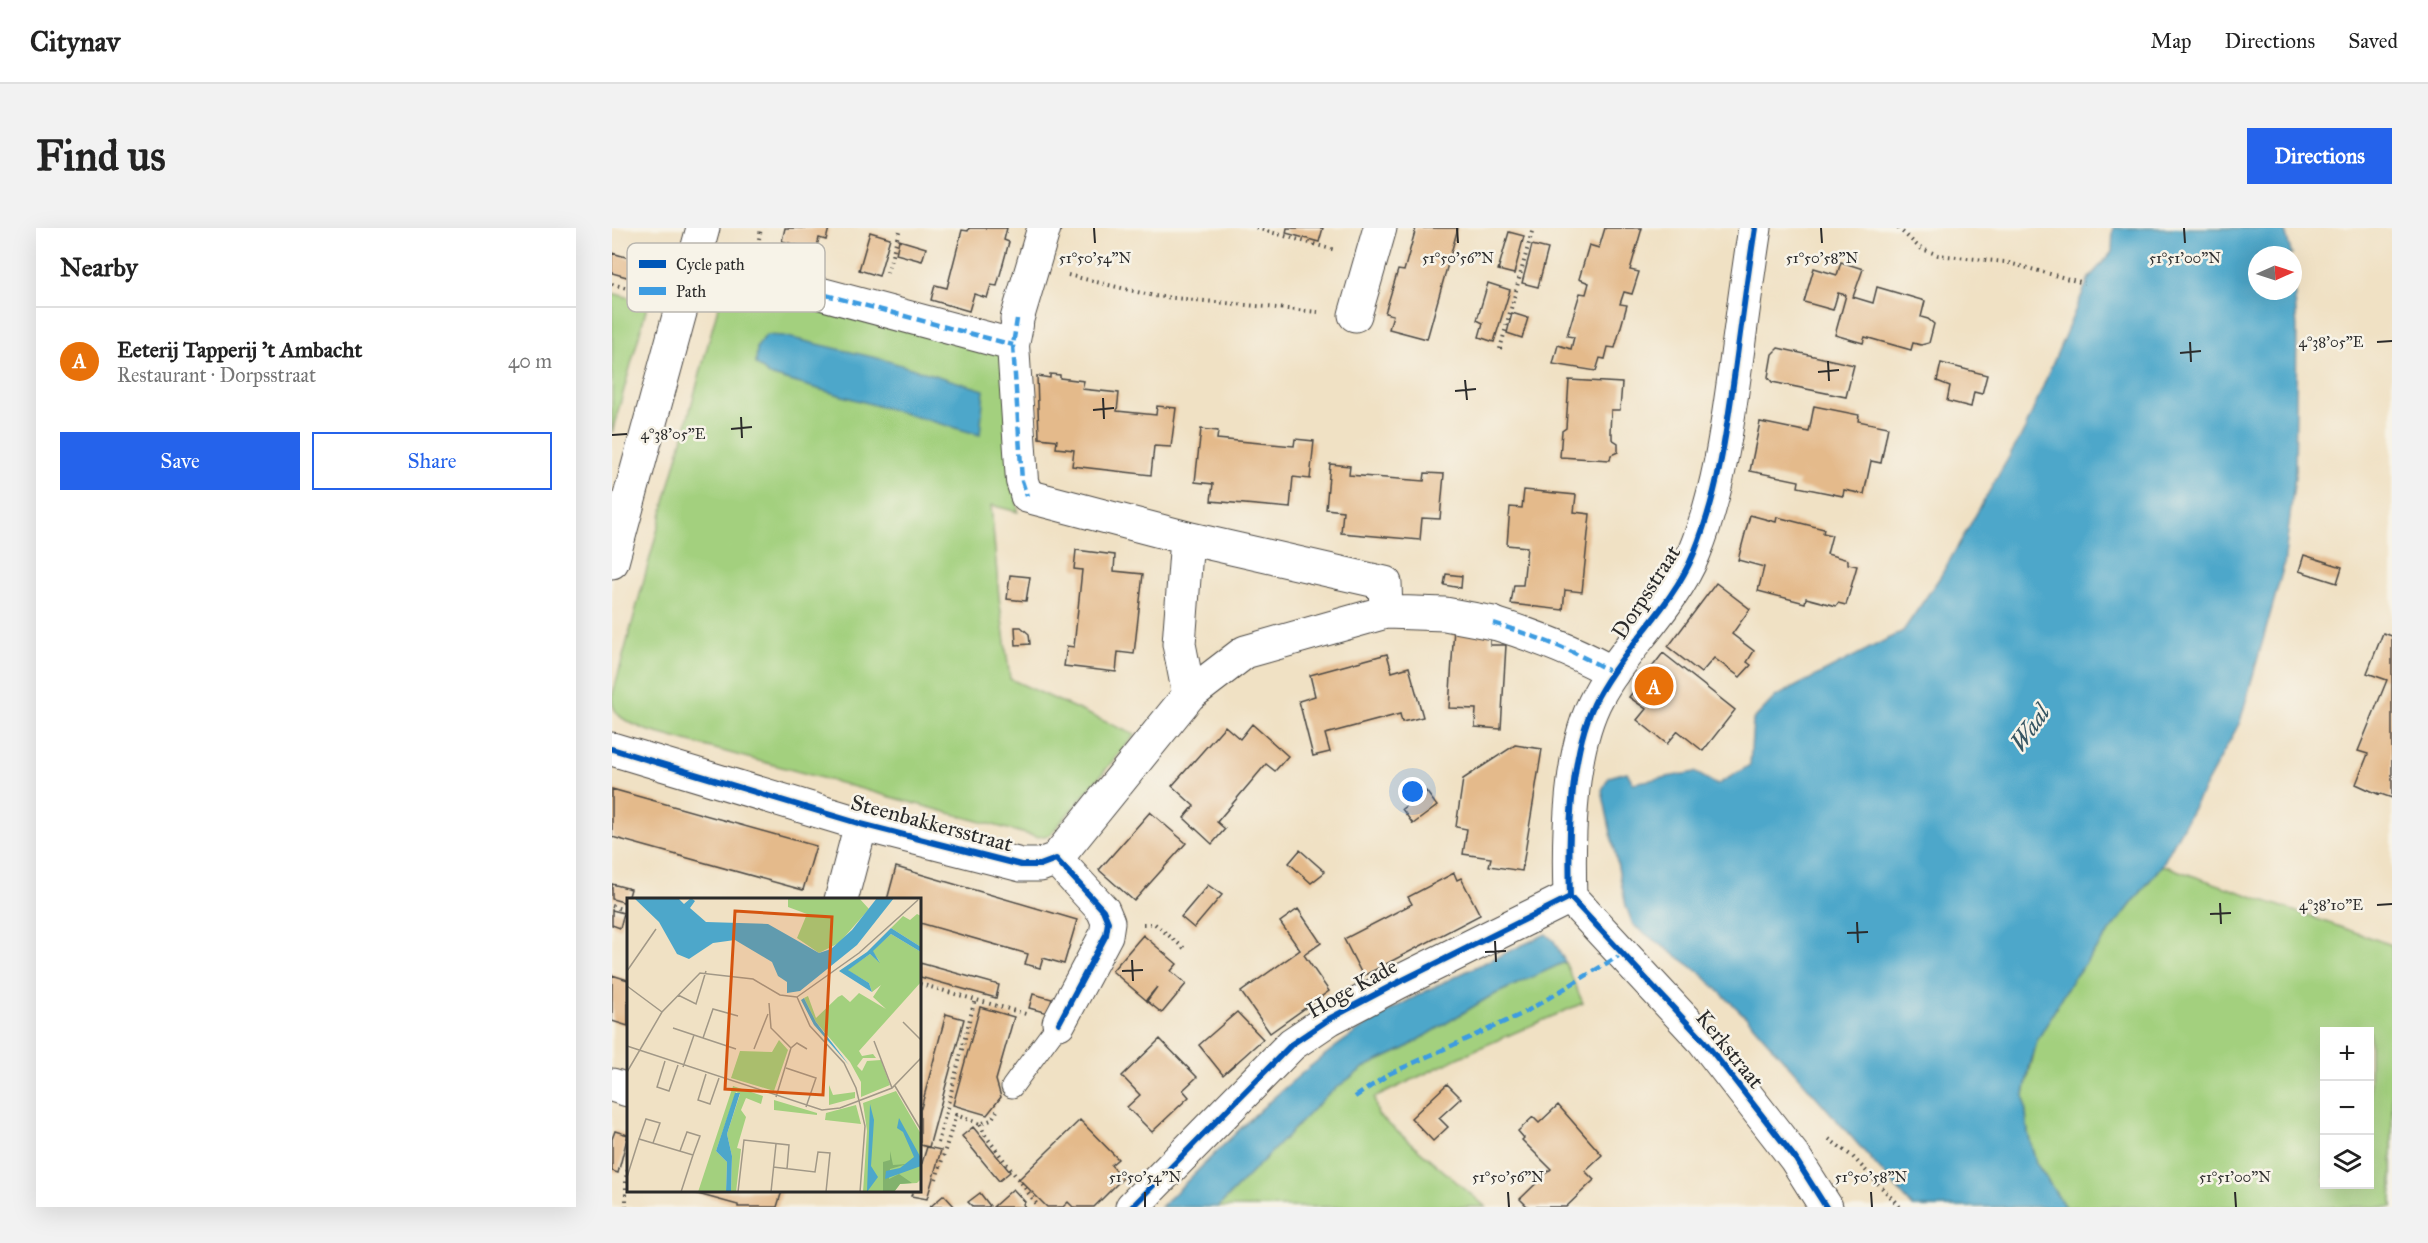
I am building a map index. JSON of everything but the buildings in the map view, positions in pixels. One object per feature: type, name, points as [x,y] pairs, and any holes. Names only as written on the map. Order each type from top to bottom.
[{"type":"street","points":[[699,243],[703,228]]},
{"type":"street","points":[[1044,228],[1015,332],[1022,481],[1027,496],[1187,538],[1384,583],[1386,612],[1245,652],[1189,695],[1056,859],[1103,910],[1108,922],[1106,935],[1059,1023]]},
{"type":"street","points":[[1355,315],[1380,228]]},
{"type":"street","name":"Dorpsstraat","points":[[1570,897],[1568,831],[1587,723],[1597,697],[1682,577],[1694,554],[1710,508],[1724,450],[1755,228]]},
{"type":"street","points":[[825,295],[877,309],[1015,332]]},
{"type":"street","points":[[612,562],[680,312]]},
{"type":"street","points":[[1187,538],[1179,644],[1189,695]]},
{"type":"street","name":"Dorpsstraat","points":[[1386,612],[1445,614],[1493,623],[1529,634],[1587,658],[1613,673]]},
{"type":"street","name":"Steenbakkersstraat","points":[[612,749],[861,824],[1021,864],[1040,865],[1056,859]]},
{"type":"street","points":[[842,898],[861,824]]},
{"type":"street","name":"Hoge Kade","points":[[1132,1207],[1292,1044],[1329,1019],[1570,897]]},
{"type":"street","name":"Kerkstraat","points":[[1570,897],[1704,1041],[1795,1158],[1826,1207]]},
{"type":"street","points":[[612,1085],[627,1090]]},
{"type":"lane","points":[[1012,1087],[1059,1023]]},
{"type":"path","points":[[877,309],[900,228]]},
{"type":"path","points":[[1256,228],[1371,259]]},
{"type":"path","points":[[1500,349],[1533,228]]},
{"type":"path","points":[[1898,228],[1920,248],[1938,255],[2005,262],[2085,283]]},
{"type":"path","points":[[1033,266],[1154,296],[1355,315]]},
{"type":"path","points":[[612,906],[627,911]]},
{"type":"path","points":[[1108,922],[1155,924],[1185,949]]},
{"type":"path","points":[[921,984],[1059,1023]]},
{"type":"path","points":[[938,1143],[975,999]]},
{"type":"path","points":[[936,1179],[956,1115],[980,1124],[991,1120],[1012,1087]]},
{"type":"path","points":[[980,1124],[985,1135],[1039,1207]]},
{"type":"path","points":[[626,1207],[627,1172]]},
{"type":"green space","points":[[612,293],[627,297],[627,312],[646,312],[612,433]]},
{"type":"green space","points":[[825,304],[1007,351],[1018,512],[991,505],[999,597],[1010,679],[1135,735],[1050,835],[1037,837],[646,730],[618,715],[612,697],[717,312],[825,312]]},
{"type":"green space","points":[[2162,865],[2392,945],[2392,1207],[2065,1207],[2036,1163],[2028,1133],[2024,1094],[2037,1041],[2072,980]]},
{"type":"green space","points":[[1565,962],[1583,1003],[1477,1049],[1374,1098],[1378,1115],[1486,1207],[1218,1207],[1328,1094],[1365,1067],[1404,1049],[1489,997]]},
{"type":"water","name":"Waal","points":[[2113,228],[2284,228],[2289,246],[2248,246],[2248,300],[2295,300],[2297,328],[2295,476],[2284,565],[2240,722],[2162,865],[2072,980],[2037,1041],[2024,1094],[2028,1133],[2036,1163],[2065,1207],[1913,1207],[1747,1018],[1699,972],[1633,925],[1626,906],[1602,790],[1609,777],[1627,772],[1633,783],[1695,772],[1717,785],[1750,765],[1753,720],[1775,697],[1903,631],[1940,577],[2025,429],[2089,278],[2112,252]]},
{"type":"water","points":[[766,335],[783,336],[881,359],[984,390],[980,435],[769,375],[756,364],[757,347]]},
{"type":"water","points":[[1546,934],[1554,941],[1565,962],[1489,997],[1404,1049],[1365,1067],[1328,1094],[1218,1207],[1161,1207],[1278,1094],[1355,1033],[1424,992]]},
{"type":"marked path","points":[[825,295],[1013,345]]},
{"type":"marked path","points":[[1017,319],[1013,345],[1022,481],[1027,496]]},
{"type":"marked path","points":[[1493,623],[1554,645],[1613,673]]},
{"type":"marked path","points":[[1355,1097],[1389,1074],[1522,1014],[1622,954]]},
{"type":"cycle path","points":[[1570,897],[1569,848],[1572,794],[1581,741],[1588,717],[1598,696],[1621,660],[1661,609],[1685,573],[1710,507],[1725,436],[1755,228]]},
{"type":"cycle path","points":[[612,749],[861,824],[1021,865],[1040,865],[1056,859],[1103,910],[1108,922],[1106,935],[1059,1023]]},
{"type":"cycle path","points":[[1570,897],[1704,1041],[1795,1158],[1826,1207]]},
{"type":"cycle path","points":[[1132,1207],[1292,1044],[1329,1019],[1570,897]]},
{"type":"place","name":"Eeterij Tapperij 't Ambacht","points":[[1654,686]]}]
